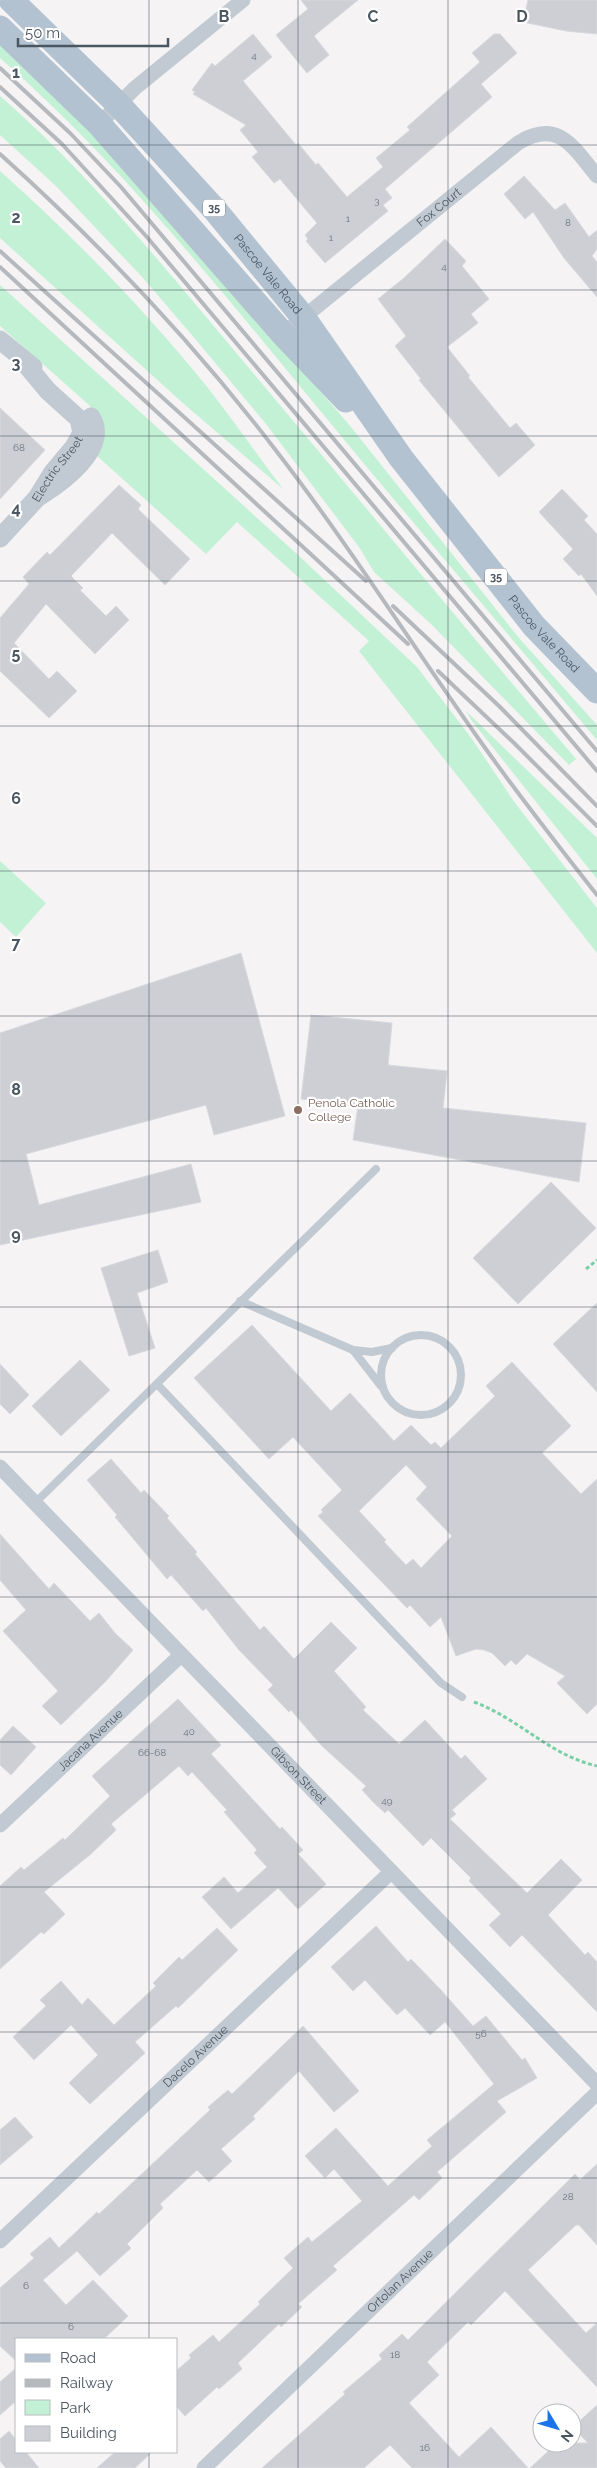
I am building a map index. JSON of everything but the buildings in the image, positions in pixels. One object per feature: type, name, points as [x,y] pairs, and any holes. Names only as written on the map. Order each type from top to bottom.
[{"type":"main road","name":"Pascoe Vale Road","points":[[11,0],[118,104],[216,210],[303,318],[401,458],[534,626],[597,691]]},
{"type":"main road","name":"Pascoe Vale Road","points":[[0,28],[99,124],[283,334],[401,458]]},
{"type":"street","points":[[99,124],[135,88],[243,0]]},
{"type":"street","name":"Fox Court","points":[[283,334],[518,143],[531,135],[542,132],[563,138],[597,176]]},
{"type":"street","name":"Electric Street","points":[[0,340],[23,361],[48,392],[81,424],[82,433],[53,472],[37,498],[0,538]]},
{"type":"street","name":"Gibson Street","points":[[0,1467],[597,2084]]},
{"type":"street","name":"Jacana Avenue","points":[[0,1825],[181,1655]]},
{"type":"street","name":"Dacelo Avenue","points":[[0,2240],[391,1872]]},
{"type":"street","name":"Ortolan Avenue","points":[[204,2468],[597,2093]]},
{"type":"lane","points":[[35,1503],[376,1168]]},
{"type":"lane","points":[[240,1301],[353,1350],[372,1352],[392,1348],[412,1336],[426,1335],[440,1339],[458,1359],[461,1373],[460,1386],[454,1399],[445,1408],[434,1414],[421,1416],[408,1414],[397,1408],[388,1399],[382,1388],[353,1350]]},
{"type":"lane","points":[[382,1388],[380,1375],[383,1362],[392,1348]]},
{"type":"lane","points":[[157,1384],[441,1683],[462,1697]]},
{"type":"path","points":[[586,1270],[597,1260]]},
{"type":"path","points":[[462,1697],[494,1709],[563,1755],[597,1766]]},
{"type":"green space","points":[[0,43],[146,188],[351,427],[519,638],[597,725],[597,740],[166,227],[86,140],[0,58]]},
{"type":"green space","points":[[0,96],[68,161],[132,230],[576,759],[569,765],[431,624],[374,572],[359,547],[266,424],[144,279],[56,186],[0,135]]},
{"type":"green space","points":[[0,171],[108,275],[184,359],[208,388],[283,489],[184,404],[0,238]]},
{"type":"green space","points":[[0,285],[298,555],[417,667],[472,739],[515,803],[597,908],[597,953],[359,651],[369,641],[237,522],[206,554],[96,455],[96,415],[89,405],[0,326]]},
{"type":"green space","points":[[466,711],[597,838],[597,879],[472,721]]},
{"type":"green space","points":[[0,861],[46,903],[16,937],[0,922]]},
{"type":"railway","points":[[0,68],[70,133],[121,187],[597,751]]},
{"type":"railway","points":[[0,87],[62,144],[146,236],[597,771]]},
{"type":"railway","points":[[0,154],[109,258],[178,332],[243,408],[327,519],[492,758],[597,895]]},
{"type":"railway","points":[[0,251],[366,581]]},
{"type":"railway","points":[[0,267],[408,644]]},
{"type":"railway","points":[[393,606],[499,706],[597,806]]},
{"type":"railway","points":[[438,671],[597,826]]},
{"type":"place","name":"Penola Catholic College","points":[[298,1110]]}]
